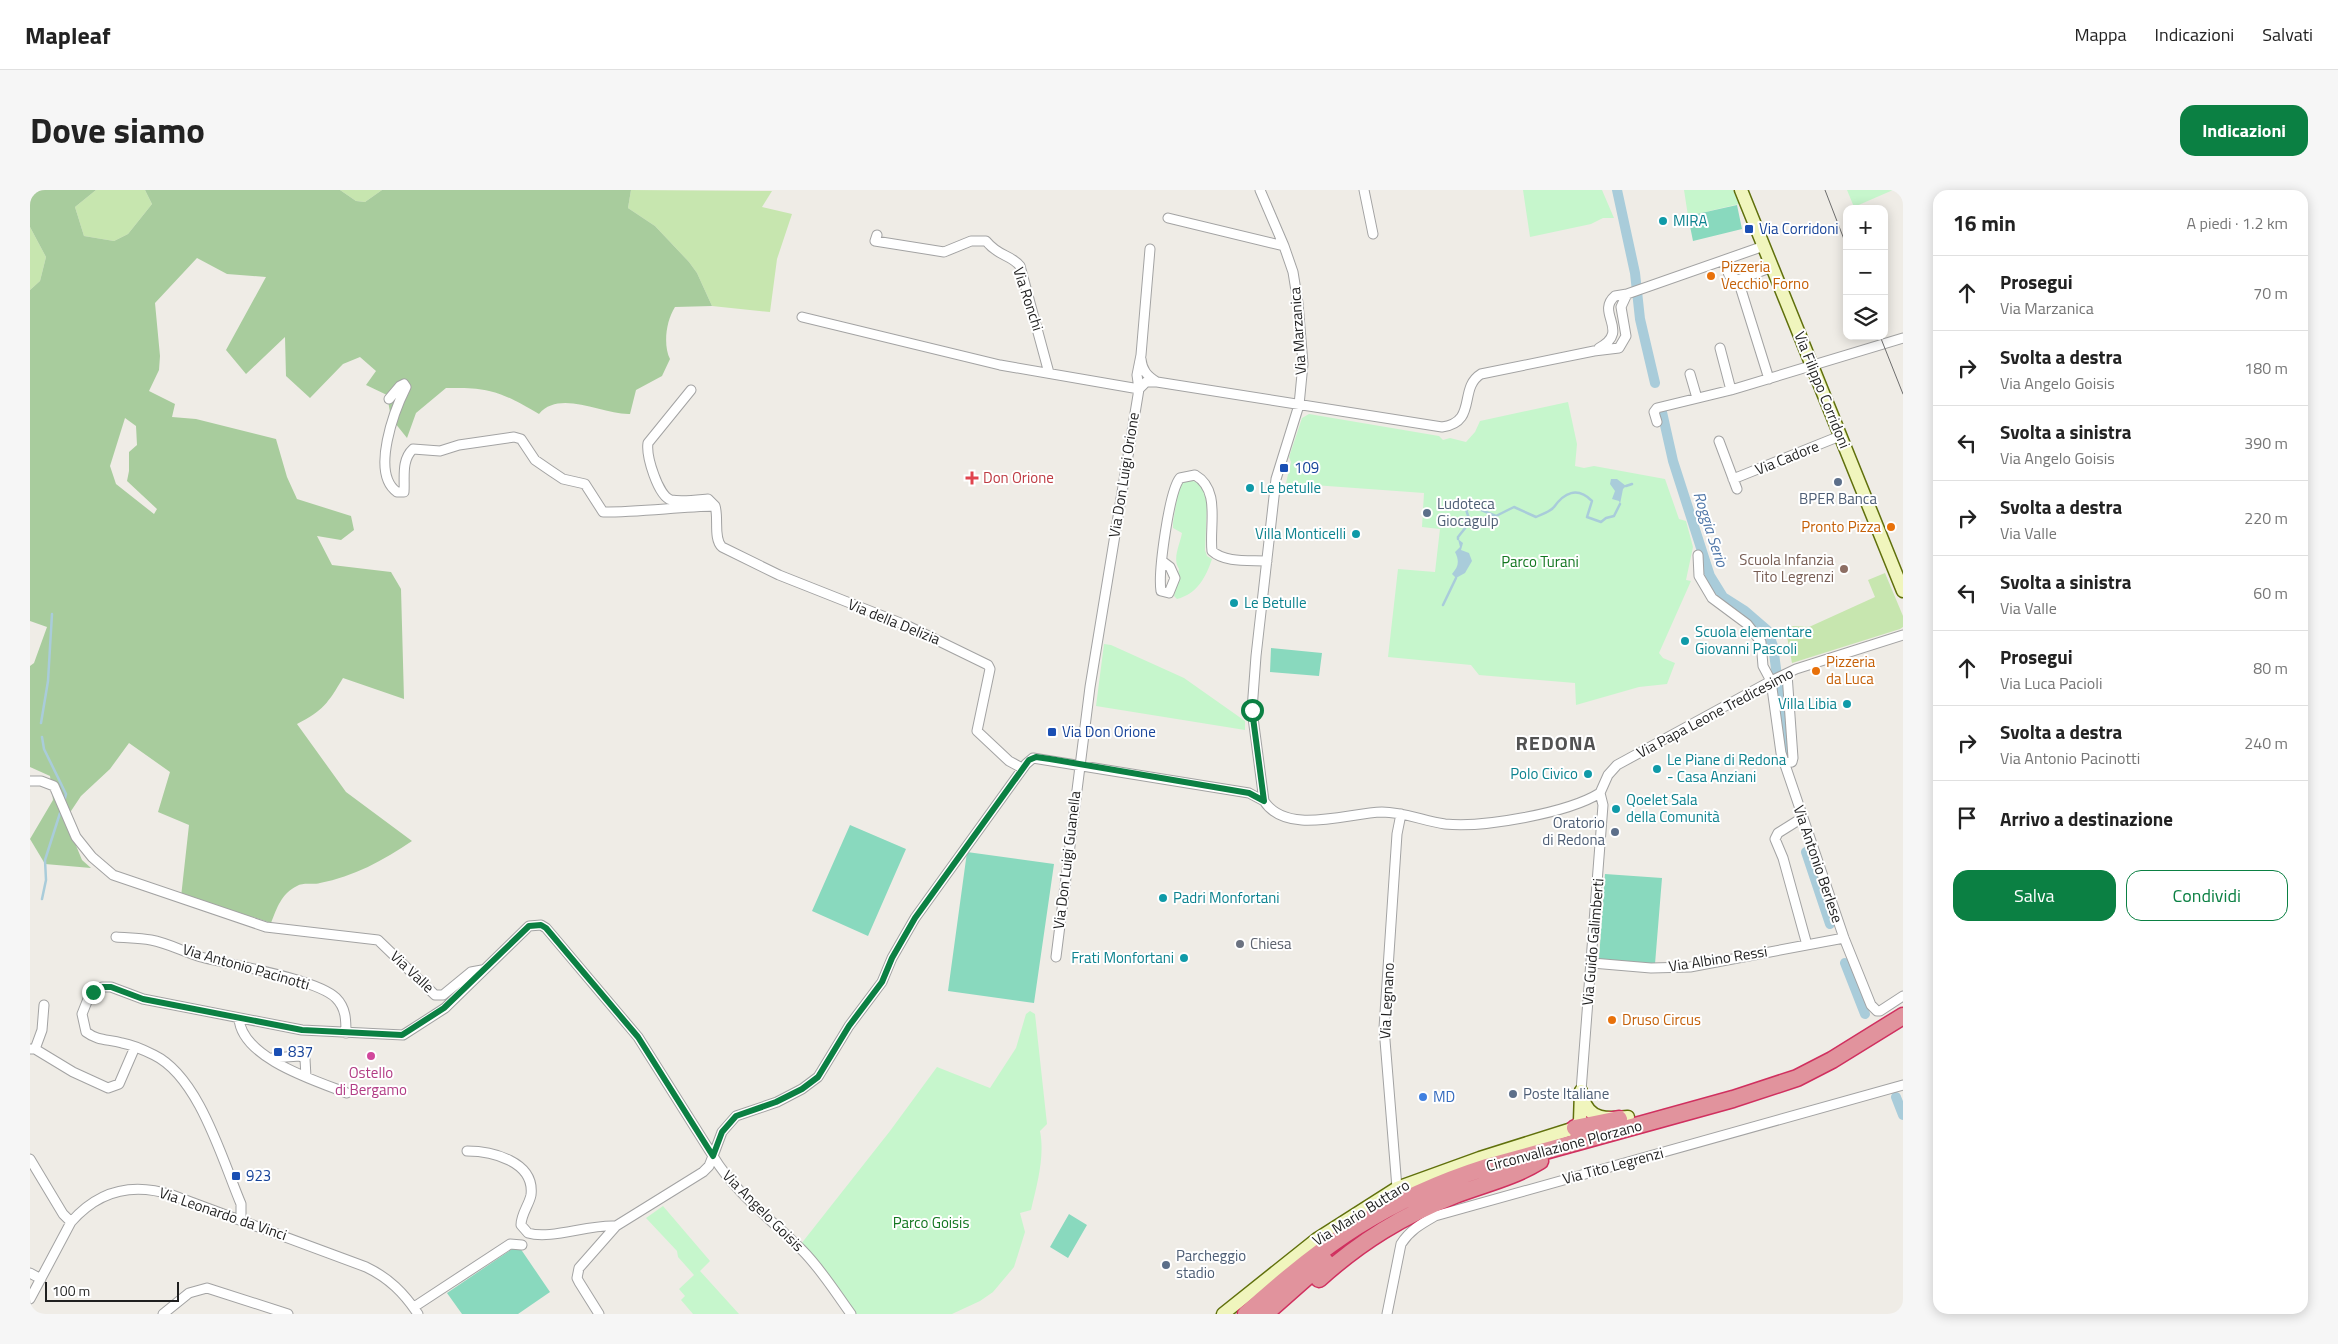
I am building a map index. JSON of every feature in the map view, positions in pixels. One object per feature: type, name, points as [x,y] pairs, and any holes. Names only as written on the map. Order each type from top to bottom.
[{"type":"highway","name":"Circonvallazione Plorzano","points":[[1246,1314],[1326,1246],[1375,1214],[1438,1184],[1486,1167],[1732,1099],[1797,1078],[1832,1060],[1903,1016]]},
{"type":"highway","name":"Circonvallazione Plorzano","points":[[1265,1314],[1333,1253],[1394,1214],[1453,1187],[1493,1173],[1777,1094],[1808,1081],[1903,1024]]},
{"type":"highway","points":[[1575,1128],[1702,1098],[1732,1099]]},
{"type":"highway","points":[[1280,1314],[1341,1259],[1383,1229],[1422,1209],[1524,1171],[1540,1161]]},
{"type":"street","name":"Via Marzanica","points":[[1260,190],[1284,246],[1292,272],[1301,336],[1302,364],[1299,405],[1278,467],[1266,561],[1252,710],[1264,801]]},
{"type":"street","points":[[1364,190],[1373,234]]},
{"type":"street","name":"Via Filippo Corridoni","points":[[1741,190],[1903,591]]},
{"type":"street","points":[[1168,218],[1284,246]]},
{"type":"street","name":"Via Ronchi","points":[[877,235],[875,240],[944,252],[971,241],[986,241],[994,251],[1014,260],[1020,266],[1049,373]]},
{"type":"street","points":[[1594,351],[1609,342],[1613,336],[1608,307],[1612,298],[1617,294],[1630,293],[1764,246]]},
{"type":"street","name":"Via Don Luigi Orione","points":[[1079,764],[1139,389],[1137,375],[1141,355],[1150,249]]},
{"type":"street","points":[[1724,260],[1729,275],[1738,280],[1769,379]]},
{"type":"street","points":[[1738,280],[1772,267]]},
{"type":"street","points":[[802,317],[1000,365],[1139,389],[1146,382],[1157,382],[1442,428],[1452,426],[1464,415],[1471,385],[1475,378],[1481,374],[1594,351],[1619,348],[1625,340],[1621,307],[1630,293]]},
{"type":"street","points":[[1657,422],[1654,412],[1657,408],[1731,390],[1903,338]]},
{"type":"street","points":[[1720,348],[1731,390]]},
{"type":"street","points":[[1141,355],[1142,367],[1146,374],[1157,382]]},
{"type":"street","points":[[1690,374],[1697,398]]},
{"type":"street","points":[[389,399],[404,384],[406,387],[389,430],[386,465],[391,486],[400,493],[404,490],[407,454],[413,449],[440,451],[459,445],[514,437],[521,439],[536,460],[563,479],[585,484],[603,512],[645,512],[688,506],[715,506]]},
{"type":"street","points":[[691,390],[648,443],[649,458],[660,489],[666,497],[673,500],[708,499],[715,506]]},
{"type":"street","name":"Via Cadore","points":[[1733,479],[1840,436]]},
{"type":"street","points":[[1719,441],[1736,489]]},
{"type":"street","points":[[1162,561],[1175,484],[1180,478],[1195,475],[1208,486],[1212,506],[1212,551],[1218,556],[1228,559],[1266,561]]},
{"type":"street","name":"Via della Delizia","points":[[715,506],[718,515],[717,540],[722,548],[779,575],[908,626],[988,665],[990,669],[977,731],[1009,761],[1022,768]]},
{"type":"street","name":"Via Antonio Berlese","points":[[1698,554],[1699,576],[1712,598],[1747,624],[1761,642],[1763,666],[1771,681],[1778,742],[1802,818],[1844,938],[1871,1005],[1877,1011],[1884,1010],[1903,996]]},
{"type":"street","name":"Via Papa Leone Tredicesimo","points":[[1600,793],[1608,775],[1617,765],[1771,681],[1903,636]]},
{"type":"street","points":[[1785,675],[1794,758],[1792,762],[1785,763]]},
{"type":"street","name":"Via Angelo Goisis","points":[[850,1314],[812,1260],[732,1183],[713,1156],[722,1132],[736,1116],[776,1102],[802,1089],[818,1077],[849,1026],[882,982],[892,958],[915,918],[1029,760],[1036,757],[1249,793],[1264,801],[1274,813],[1295,821],[1383,812],[1445,824],[1497,822],[1569,805],[1600,793]]},
{"type":"street","name":"Via Don Luigi Guanella","points":[[1056,958],[1079,764]]},
{"type":"street","name":"Via Valle","points":[[30,781],[41,781],[54,786],[76,837],[92,857],[113,874],[266,927],[378,940],[435,995],[443,995],[471,972],[482,970],[529,926],[541,925],[546,928],[648,1050],[713,1156]]},
{"type":"street","name":"Via Guido Galimberti","points":[[1581,1091],[1603,805],[1600,793]]},
{"type":"street","name":"Via Legnano","points":[[1397,1188],[1384,1028],[1397,834],[1401,814]]},
{"type":"street","points":[[1802,818],[1775,835],[1807,945]]},
{"type":"street","name":"Via Antonio Pacinotti","points":[[116,937],[151,940],[198,956],[283,976],[319,988],[330,993],[341,1004],[346,1018],[346,1033]]},
{"type":"street","name":"Via Albino Ressi","points":[[1592,963],[1658,968],[1690,967],[1844,938]]},
{"type":"street","points":[[242,1220],[242,1204],[193,1092],[165,1061],[135,1047],[123,1043],[103,1041],[86,1032],[82,1014],[93,992],[102,987],[111,987],[143,999],[302,1030],[397,1036],[408,1033],[444,1008],[473,982],[482,970]]},
{"type":"street","points":[[44,1005],[42,1030],[33,1049],[73,1072],[108,1088],[119,1084],[135,1047]]},
{"type":"street","points":[[239,1018],[242,1032],[248,1041],[269,1057],[291,1071],[347,1093]]},
{"type":"street","points":[[269,1057],[300,1056],[305,1059],[306,1077]]},
{"type":"street","name":"Via Tito Legrenzi","points":[[1387,1314],[1401,1244],[1417,1225],[1436,1216],[1903,1085]]},
{"type":"street","points":[[1581,1091],[1585,1105],[1596,1117],[1610,1119],[1628,1117]]},
{"type":"street","points":[[1575,1128],[1580,1121],[1581,1091]]},
{"type":"street","name":"Via Mario Buttaro","points":[[1223,1314],[1317,1239],[1397,1188],[1472,1160],[1575,1128]]},
{"type":"street","points":[[467,1151],[485,1151],[506,1157],[524,1174],[531,1186],[531,1193],[521,1225],[528,1233],[543,1234],[597,1226],[616,1226]]},
{"type":"street","points":[[599,1314],[579,1282],[577,1272],[616,1226],[703,1172],[709,1166],[713,1156]]},
{"type":"street","points":[[30,1159],[63,1214],[71,1222]]},
{"type":"street","name":"Via Leonardo da Vinci","points":[[30,1299],[71,1222],[89,1205],[108,1193],[138,1188],[166,1193],[378,1272],[400,1289],[415,1312]]},
{"type":"street","points":[[415,1312],[510,1244],[522,1245]]},
{"type":"street","points":[[30,1274],[41,1279]]},
{"type":"street","points":[[163,1314],[189,1293],[207,1288],[288,1314]]},
{"type":"green space","points":[[30,190],[96,190],[75,207],[84,236],[114,241],[128,234],[152,204],[145,190],[340,190],[356,201],[365,202],[382,190],[631,190],[628,208],[655,226],[689,262],[697,273],[712,306],[675,307],[669,319],[666,333],[670,359],[662,376],[636,390],[630,414],[570,403],[548,407],[539,414],[495,392],[446,388],[416,413],[407,438],[391,418],[387,395],[366,385],[376,371],[360,357],[343,364],[310,398],[286,376],[285,337],[246,374],[226,350],[266,277],[227,274],[197,258],[155,303],[160,356],[159,370],[149,391],[175,404],[172,417],[196,419],[276,439],[287,477],[297,499],[351,516],[354,530],[341,540],[317,536],[332,565],[391,572],[401,589],[404,699],[343,678],[324,706],[297,724],[346,792],[412,841],[379,861],[344,877],[317,884],[297,886],[283,897],[271,923],[253,917],[231,914],[181,897],[189,825],[158,812],[170,772],[129,743],[110,769],[81,796],[67,817],[68,826],[82,860],[91,868],[45,864],[30,839],[53,800],[50,776],[30,767],[30,666],[34,663],[47,627],[30,621],[30,290],[40,281],[46,257],[30,227]],"holes":[[[125,418],[136,426],[137,445],[129,452],[127,481],[157,509],[154,514],[116,484],[110,466]]]},
{"type":"green space","points":[[96,190],[145,190],[152,204],[128,234],[114,241],[84,236],[75,207]]},
{"type":"green space","points":[[340,190],[382,190],[365,202],[356,201]]},
{"type":"green space","points":[[631,190],[772,191],[762,207],[792,214],[777,259],[770,312],[712,306],[697,273],[689,262],[655,226],[628,208]]},
{"type":"green space","points":[[1523,190],[1602,190],[1614,218],[1603,218],[1591,224],[1530,237]]},
{"type":"green space","points":[[1684,190],[1733,190],[1739,204],[1688,216]]},
{"type":"green space","points":[[1847,190],[1893,190],[1859,205],[1853,205]]},
{"type":"green space","points":[[1737,205],[1742,229],[1693,241],[1688,216]]},
{"type":"green space","points":[[30,227],[46,257],[40,281],[30,290]]},
{"type":"green space","name":"Parco Turani","points":[[1568,402],[1577,444],[1575,466],[1584,468],[1594,466],[1665,479],[1679,519],[1686,521],[1693,547],[1686,580],[1691,581],[1659,653],[1663,658],[1675,663],[1667,684],[1639,687],[1576,705],[1575,683],[1479,675],[1471,665],[1388,657],[1398,569],[1435,572],[1440,529],[1422,527],[1424,493],[1286,483],[1291,462],[1289,457],[1302,418],[1309,414],[1439,436],[1443,440],[1450,438],[1466,442],[1475,432],[1480,421]]},
{"type":"green space","points":[[1190,480],[1202,484],[1207,504],[1205,550],[1207,556],[1212,559],[1200,584],[1184,597],[1177,599],[1174,596],[1179,569],[1176,556],[1182,533],[1173,528],[1173,523],[1179,484]]},
{"type":"green space","points":[[1885,573],[1903,616],[1903,627],[1792,663],[1786,631],[1793,626],[1809,627],[1875,597],[1868,580]]},
{"type":"green space","points":[[1104,644],[1111,645],[1184,678],[1245,721],[1245,730],[1096,706]]},
{"type":"green space","points":[[1271,648],[1322,653],[1319,676],[1270,672]]},
{"type":"green space","points":[[850,825],[906,849],[868,936],[812,911]]},
{"type":"green space","points":[[967,852],[1054,864],[1034,1003],[948,991]]},
{"type":"green space","points":[[1605,874],[1662,878],[1655,964],[1599,959]]},
{"type":"green space","name":"Parco Goisis","points":[[1030,1011],[1035,1014],[1047,1124],[1040,1131],[1041,1161],[1031,1210],[1020,1213],[1025,1232],[1014,1267],[993,1292],[980,1301],[952,1314],[855,1314],[818,1263],[801,1244],[890,1131],[937,1067],[990,1088],[1016,1048],[1026,1014]]},
{"type":"green space","points":[[663,1206],[710,1261],[700,1271],[739,1314],[693,1314],[681,1300],[685,1296],[679,1289],[694,1275],[678,1257],[677,1251],[646,1218]]},
{"type":"green space","points":[[1069,1214],[1087,1225],[1068,1258],[1050,1247]]},
{"type":"green space","points":[[518,1245],[550,1292],[518,1314],[462,1314],[447,1293]]},
{"type":"water","points":[[1611,479],[1617,479],[1626,486],[1623,489],[1620,504],[1619,501],[1612,499],[1615,491],[1610,484]]},
{"type":"water","points":[[1458,539],[1463,543],[1461,550],[1469,553],[1472,561],[1465,573],[1456,578],[1452,574],[1458,564],[1455,552],[1460,547]]},
{"type":"waterway","name":"Roggia Serio","points":[[1617,190],[1635,273],[1640,319],[1655,383]]},
{"type":"waterway","name":"Roggia Serio","points":[[1662,412],[1673,461],[1710,576],[1723,597],[1745,611],[1767,630],[1773,646],[1787,751]]},
{"type":"waterway","points":[[1626,486],[1632,484]]},
{"type":"waterway","points":[[1458,539],[1470,522],[1464,503],[1496,516],[1514,507],[1536,517],[1550,510],[1566,495],[1576,493],[1586,496],[1592,501],[1587,517],[1601,522],[1606,518],[1614,516],[1620,504]]},
{"type":"waterway","points":[[1443,605],[1456,578]]},
{"type":"waterway","points":[[41,723],[48,681],[52,614]]},
{"type":"waterway","points":[[42,737],[44,749],[66,794],[64,802]]},
{"type":"waterway","points":[[42,899],[46,880],[45,860],[61,810]]},
{"type":"waterway","name":"Roggia Serio","points":[[1806,852],[1830,924]]},
{"type":"waterway","name":"Roggia Serio","points":[[1845,963],[1865,1014]]},
{"type":"waterway","name":"Roggia Serio","points":[[1896,1097],[1903,1115]]},
{"type":"tram line","points":[[1825,190],[1843,237]]},
{"type":"tram line","points":[[1882,340],[1903,394]]},
{"type":"place","name":"MIRA","points":[[1663,221]]},
{"type":"place","name":"Via Corridoni","points":[[1749,229]]},
{"type":"place","name":"Pizzeria Vecchio Forno","points":[[1711,276]]},
{"type":"place","name":"109","points":[[1284,468]]},
{"type":"place","name":"Don Orione","points":[[972,478]]},
{"type":"place","name":"BPER Banca","points":[[1838,482]]},
{"type":"place","name":"Le betulle","points":[[1250,488]]},
{"type":"place","name":"Ludoteca Giocagulp","points":[[1427,513]]},
{"type":"place","name":"Pronto Pizza","points":[[1891,527]]},
{"type":"place","name":"Villa Monticelli","points":[[1356,534]]},
{"type":"place","name":"Scuola Infanzia Tito Legrenzi","points":[[1844,569]]},
{"type":"place","name":"Le Betulle","points":[[1234,603]]},
{"type":"place","name":"Scuola elementare Giovanni Pascoli","points":[[1685,641]]},
{"type":"place","name":"Pizzeria da Luca","points":[[1816,671]]},
{"type":"place","name":"Villa Libia","points":[[1847,704]]},
{"type":"place","name":"Via Don Orione","points":[[1052,732]]},
{"type":"place","name":"Le Piane di Redona - Casa Anziani","points":[[1657,769]]},
{"type":"place","name":"Polo Civico","points":[[1588,774]]},
{"type":"place","name":"Qoelet Sala della Comunità","points":[[1616,809]]},
{"type":"place","name":"Oratorio di Redona","points":[[1615,832]]},
{"type":"place","name":"Padri Monfortani","points":[[1163,898]]},
{"type":"place","name":"Chiesa","points":[[1240,944]]},
{"type":"place","name":"Frati Monfortani","points":[[1184,958]]},
{"type":"place","name":"Druso Circus","points":[[1612,1020]]},
{"type":"place","name":"837","points":[[278,1052]]},
{"type":"place","name":"Ostello di Bergamo","points":[[371,1056]]},
{"type":"place","name":"Poste Italiane","points":[[1513,1094]]},
{"type":"place","name":"MD","points":[[1423,1097]]},
{"type":"place","name":"923","points":[[236,1176]]},
{"type":"place","name":"Parcheggio stadio","points":[[1166,1265]]},
{"type":"district","name":"REDONA","points":[[1556,743]]},
{"type":"route","points":[[93,992],[102,987],[111,987],[143,999],[302,1030],[397,1036],[408,1033],[444,1008],[473,982],[482,970],[514,938],[529,926],[534,924],[541,925],[546,928],[638,1037],[713,1156],[722,1132],[736,1116],[776,1102],[802,1089],[818,1077],[849,1026],[882,982],[892,958],[915,918],[1029,760],[1036,757],[1050,759],[1216,787],[1249,793],[1264,801],[1252,710]]}]
